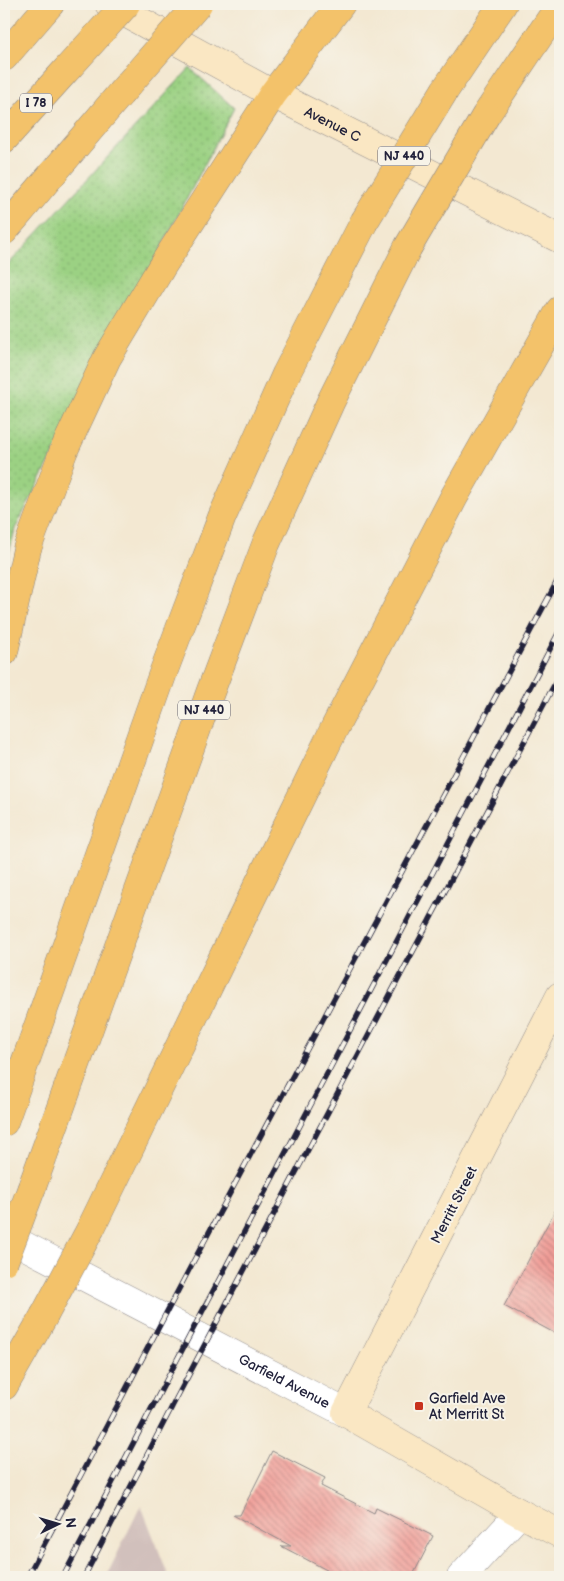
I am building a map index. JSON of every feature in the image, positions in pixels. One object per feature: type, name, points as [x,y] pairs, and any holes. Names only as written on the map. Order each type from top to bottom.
[{"type":"highway","points":[[10,50],[50,4]]},
{"type":"highway","name":"I 78","points":[[4,139],[126,4]]},
{"type":"highway","points":[[4,231],[198,4]]},
{"type":"highway","points":[[4,652],[27,549],[64,450],[107,358],[161,268],[273,94],[341,4]]},
{"type":"highway","name":"NJ 440","points":[[4,1122],[163,673],[222,517],[286,374],[364,222],[444,90],[503,4]]},
{"type":"highway","name":"NJ 440","points":[[4,1262],[211,690],[266,544],[330,401],[408,247],[486,115],[560,5]]},
{"type":"highway","points":[[4,1386],[91,1228],[340,718],[454,497],[560,310]]},
{"type":"main road","name":"Avenue C","points":[[109,4],[273,94],[560,239]]},
{"type":"main road","name":"Merritt Street","points":[[346,1412],[560,996]]},
{"type":"main road","name":"Garfield Avenue","points":[[346,1412],[520,1513],[560,1534]]},
{"type":"street","name":"Garfield Avenue","points":[[4,1235],[346,1412]]},
{"type":"street","points":[[461,1577],[520,1513]]},
{"type":"shaded area","points":[[141,1505],[169,1577],[106,1577]]},
{"type":"green space","points":[[190,68],[234,108],[15,529],[4,574],[4,269]]},
{"type":"building","points":[[560,1201],[560,1336],[504,1306]]},
{"type":"building","points":[[272,1451],[325,1478],[321,1486],[374,1513],[376,1508],[433,1536],[412,1577],[340,1577],[281,1546],[291,1546],[233,1515],[240,1515]]},
{"type":"railway","points":[[27,1577],[560,576]]},
{"type":"railway","points":[[63,1577],[560,630]]},
{"type":"railway","points":[[84,1577],[177,1397],[560,674]]},
{"type":"place","name":"Garfield Ave At Merritt St","points":[[419,1406]]}]
